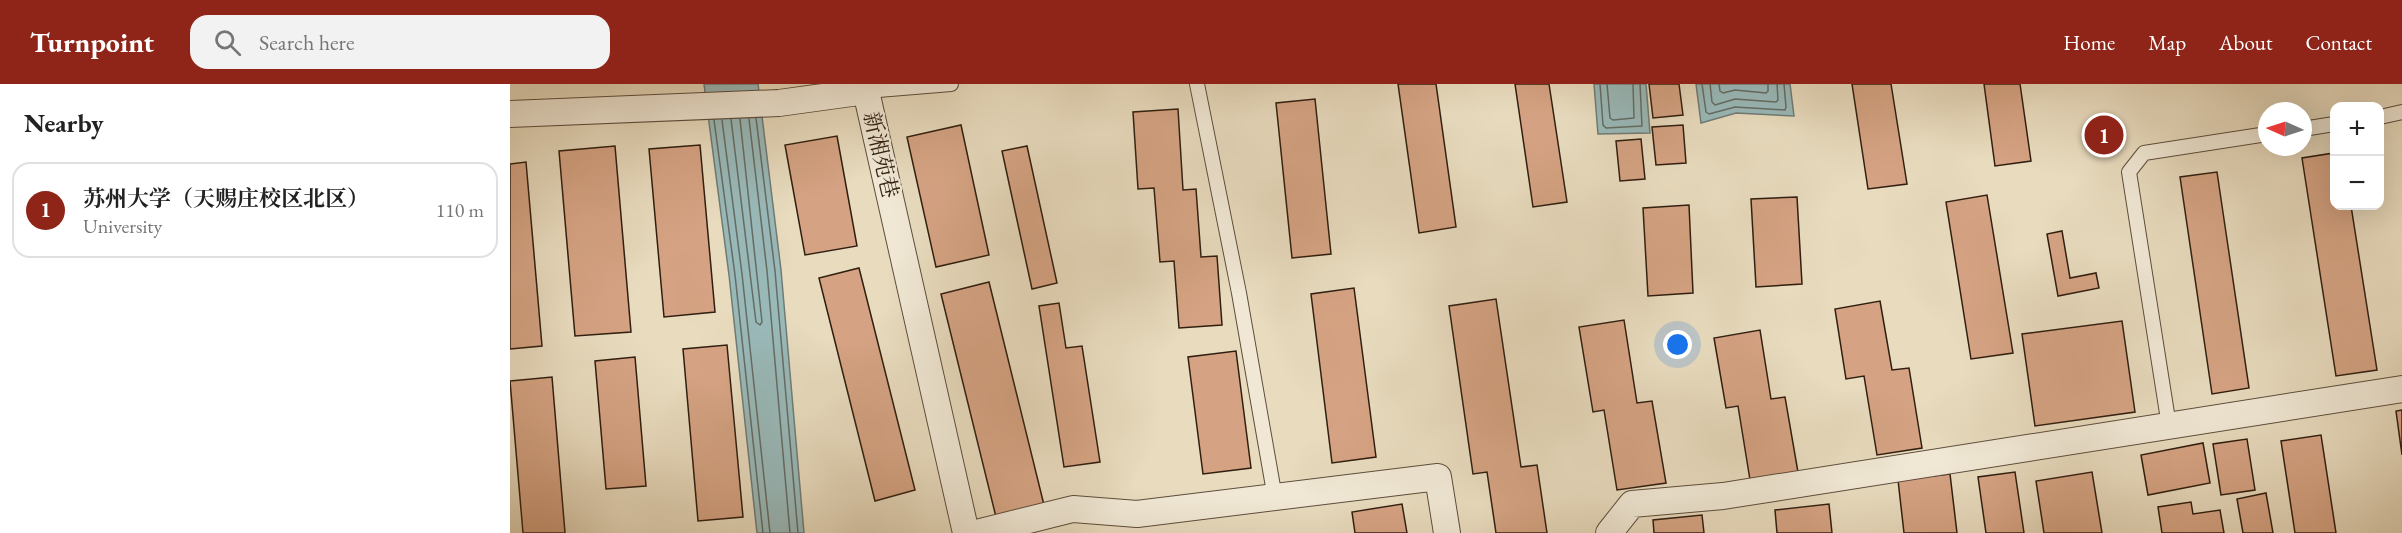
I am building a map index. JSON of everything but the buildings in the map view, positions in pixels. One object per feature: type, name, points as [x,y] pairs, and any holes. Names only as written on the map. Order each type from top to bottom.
[{"type":"street","name":"新湘苑巷","points":[[510,114],[769,103],[866,91],[966,533]]},
{"type":"street","points":[[1609,533],[1632,504],[1723,496],[2402,389]]},
{"type":"street","points":[[976,533],[1073,509],[1137,514],[1438,477],[1447,533]]},
{"type":"lane","points":[[866,91],[951,84]]},
{"type":"lane","points":[[1197,84],[1239,293],[1275,498]]},
{"type":"lane","points":[[2384,116],[2402,112]]},
{"type":"lane","points":[[2312,128],[2330,125]]},
{"type":"lane","points":[[2169,426],[2129,172],[2144,153],[2258,135]]},
{"type":"water","points":[[704,84],[758,84],[781,270],[804,533],[757,533],[729,275]]},
{"type":"water","points":[[1594,84],[1646,84],[1650,133],[1598,134]]},
{"type":"water","points":[[1696,84],[1790,84],[1794,116],[1736,113],[1701,123]]},
{"type":"place","name":"苏州大学（天赐庄校区北区）","points":[[2104,135]]}]
